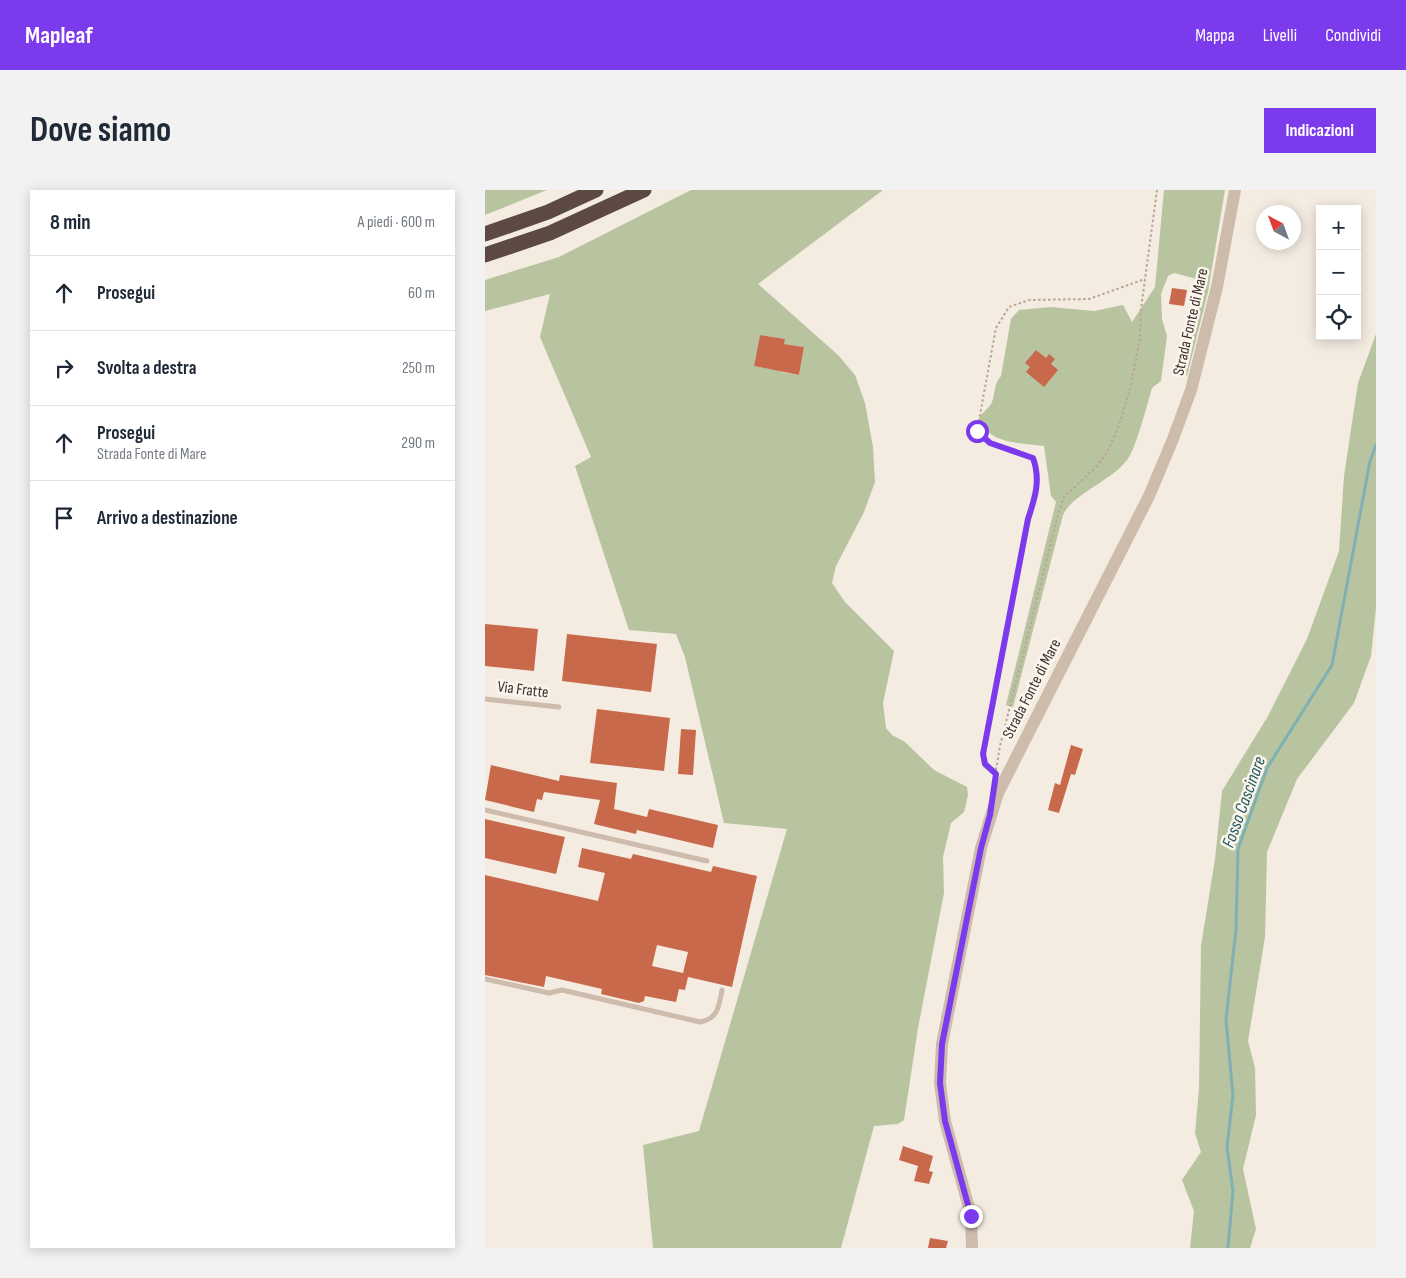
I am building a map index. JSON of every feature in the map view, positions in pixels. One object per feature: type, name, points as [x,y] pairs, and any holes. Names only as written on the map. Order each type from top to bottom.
[{"type":"highway","points":[[485,234],[548,212],[596,190]]},
{"type":"highway","points":[[485,255],[550,233],[643,190]]},
{"type":"street","name":"Strada Fonte di Mare","points":[[972,1248],[971,1216],[945,1121],[940,1083],[942,1044],[981,848],[998,792],[1149,496],[1173,439],[1191,390],[1217,287],[1235,190]]},
{"type":"lane","name":"Via Fratte","points":[[485,699],[559,707]]},
{"type":"lane","points":[[485,810],[707,861]]},
{"type":"lane","points":[[485,979],[549,993],[562,990],[700,1022],[714,1017],[718,1011],[722,990]]},
{"type":"path","points":[[1145,279],[1089,299],[1029,300],[1009,308],[996,328],[977,431],[990,443],[1033,458],[1038,472],[1037,492],[1028,519],[983,754],[985,764],[996,774],[1000,746],[1059,511],[1064,497],[1096,467],[1107,453],[1119,425],[1130,389],[1140,338],[1145,279],[1157,190]]},
{"type":"green space","points":[[485,190],[547,190],[485,215]]},
{"type":"green space","points":[[691,190],[883,190],[758,284],[838,355],[855,375],[865,403],[873,447],[875,482],[864,512],[836,566],[832,583],[845,602],[894,651],[883,703],[886,728],[892,735],[905,742],[934,770],[967,787],[968,795],[964,812],[951,823],[943,857],[944,893],[918,1028],[904,1120],[898,1124],[874,1126],[841,1248],[653,1248],[643,1145],[699,1131],[787,829],[724,823],[685,657],[676,634],[629,630],[575,466],[591,457],[540,337],[550,294],[485,311],[485,280],[559,257]],"holes":[[[760,335],[784,339],[784,344],[804,347],[799,375],[781,372],[782,367],[770,369],[754,366]]]},
{"type":"green space","points":[[1164,190],[1225,190],[1208,292],[1187,376],[1177,369],[1197,279],[1174,273],[1168,276],[1161,294],[1162,319],[1167,336],[1161,381],[1152,388],[1129,457],[1115,472],[1068,507],[1063,515],[1013,707],[1006,705],[1056,502],[1051,496],[1044,446],[1015,443],[997,437],[983,426],[979,417],[992,402],[998,379],[1001,376],[1011,319],[1019,310],[1051,307],[1094,311],[1123,305],[1132,322],[1155,287]]},
{"type":"green space","points":[[1376,334],[1376,608],[1371,656],[1354,703],[1297,779],[1267,852],[1265,937],[1248,1041],[1255,1068],[1256,1115],[1243,1169],[1256,1229],[1250,1248],[1190,1248],[1194,1211],[1182,1180],[1201,1152],[1195,1133],[1199,1089],[1201,946],[1215,859],[1222,791],[1268,716],[1307,639],[1339,551],[1344,476],[1358,383]]},
{"type":"building","points":[[1172,288],[1187,290],[1184,306],[1169,304]]},
{"type":"building","points":[[760,335],[785,339],[784,344],[804,347],[799,375],[754,366]]},
{"type":"building","points":[[1036,350],[1046,358],[1049,354],[1055,359],[1051,364],[1058,370],[1044,387],[1026,372],[1030,367],[1025,363]]},
{"type":"building","points":[[485,624],[538,629],[534,671],[485,666]]},
{"type":"building","points":[[567,634],[657,644],[651,692],[562,681]]},
{"type":"building","points":[[597,709],[670,718],[664,771],[590,763]]},
{"type":"building","points":[[681,729],[696,730],[693,775],[678,774]]},
{"type":"building","points":[[1071,745],[1083,749],[1075,775],[1071,774],[1059,813],[1048,810],[1055,783],[1060,785]]},
{"type":"building","points":[[491,765],[559,781],[560,775],[617,783],[614,809],[647,817],[649,809],[718,825],[713,848],[637,830],[636,834],[594,824],[600,800],[544,792],[542,800],[537,799],[534,812],[485,800]]},
{"type":"building","points":[[485,819],[565,837],[556,874],[485,858]]},
{"type":"building","points":[[582,848],[631,859],[633,854],[711,872],[713,866],[757,876],[732,987],[688,977],[685,990],[679,989],[676,1002],[645,996],[644,1001],[639,1003],[601,994],[602,989],[546,976],[544,987],[485,975],[485,875],[598,901],[605,873],[578,867]],"holes":[[[657,945],[688,952],[683,973],[652,966]]]},
{"type":"building","points":[[903,1146],[933,1156],[929,1171],[933,1172],[929,1184],[914,1181],[918,1166],[899,1160]]},
{"type":"building","points":[[930,1238],[948,1241],[946,1248],[928,1248]]},
{"type":"waterway","name":"Fosso Cascinare","points":[[1228,1248],[1233,1191],[1227,1147],[1233,1095],[1226,1020],[1236,929],[1238,849],[1267,768],[1332,665],[1370,461],[1376,445]]},
{"type":"route","points":[[971,1216],[945,1121],[940,1083],[942,1044],[981,848],[990,815],[996,774],[985,764],[983,754],[1028,519],[1037,492],[1038,472],[1033,458],[990,443],[977,431]]}]
